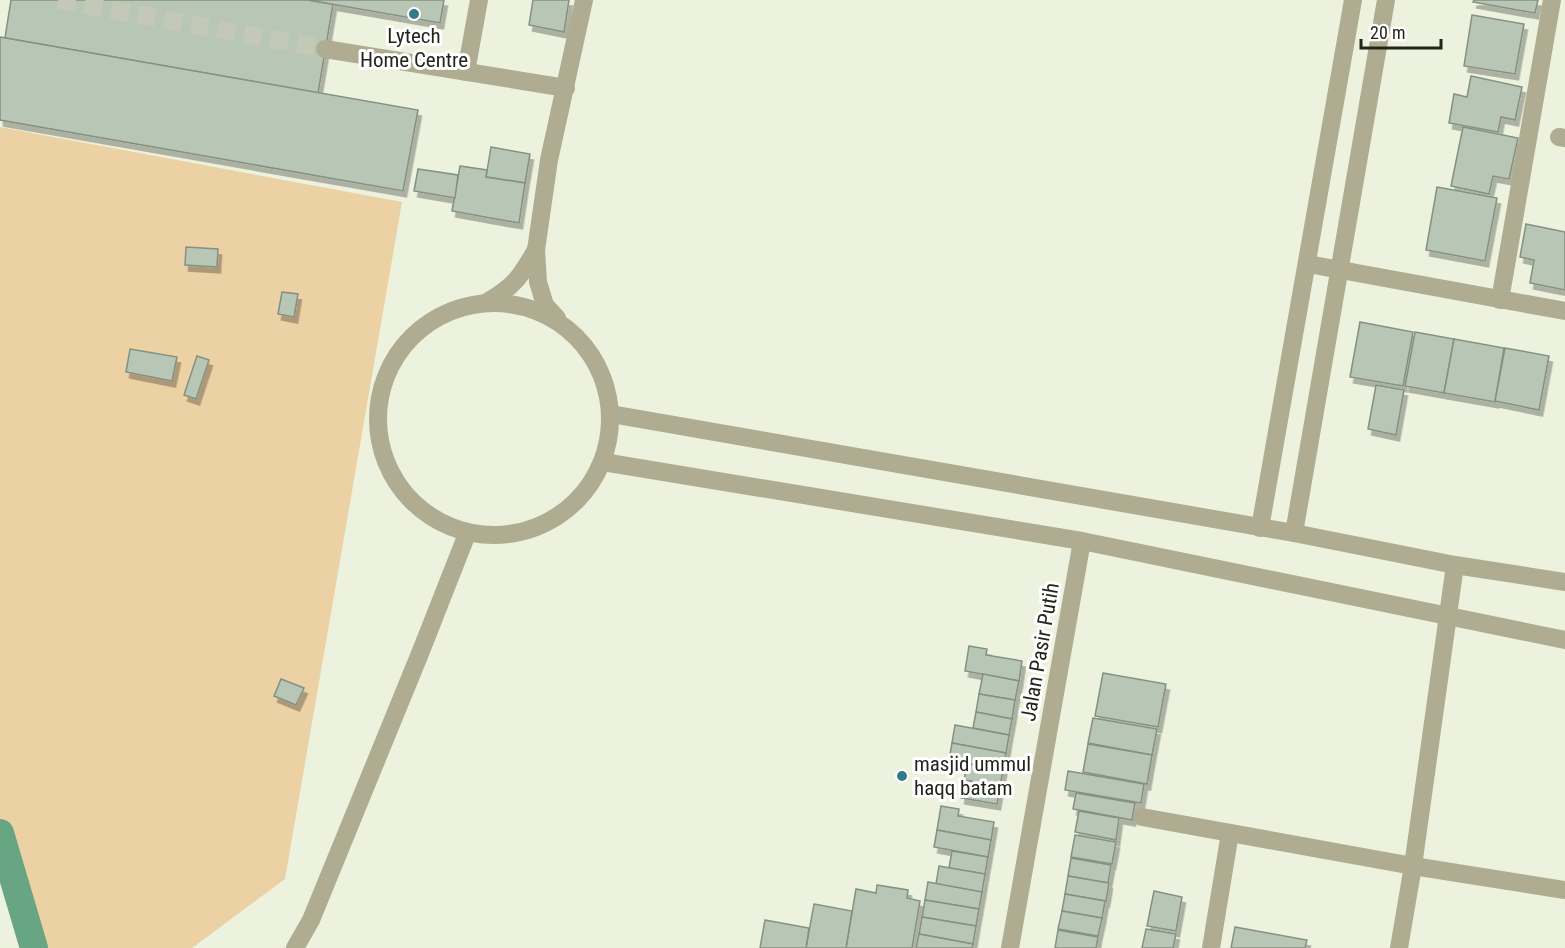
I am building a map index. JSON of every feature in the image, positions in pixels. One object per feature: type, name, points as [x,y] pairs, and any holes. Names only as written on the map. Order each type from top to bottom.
[{"type":"street","points":[[466,72],[479,0]]},
{"type":"street","points":[[536,250],[523,273],[508,290],[487,302],[447,312],[413,335],[389,369],[378,409],[381,451],[399,488],[429,517],[466,534],[500,537],[533,530],[562,514],[579,499],[587,491],[603,462],[611,414],[604,378],[587,347],[545,305],[538,282],[536,250],[549,160],[584,0]]},
{"type":"street","points":[[1260,528],[1353,0]]},
{"type":"street","points":[[1294,533],[1386,0]]},
{"type":"street","points":[[1500,300],[1552,0]]},
{"type":"street","points":[[325,49],[566,87]]},
{"type":"street","points":[[1308,264],[1565,311]]},
{"type":"street","points":[[487,302],[528,307],[561,322]]},
{"type":"street","points":[[611,414],[1294,533],[1455,565],[1565,582]]},
{"type":"street","points":[[603,462],[1082,541],[1565,640]]},
{"type":"street","points":[[296,948],[315,909],[417,662],[466,534]]},
{"type":"street","name":"Jalan Pasir Putih","points":[[1011,948],[1082,541]]},
{"type":"street","points":[[1399,948],[1413,866],[1455,565]]},
{"type":"street","points":[[1142,817],[1413,866],[1565,890]]},
{"type":"street","points":[[1211,948],[1230,833]]},
{"type":"shaded area","points":[[0,127],[402,202],[285,879],[192,948],[34,948],[0,833]]},
{"type":"building","points":[[11,0],[308,0],[333,4],[318,93],[5,38]]},
{"type":"building","name":"Lytech Home Centre","points":[[308,0],[444,0],[440,23]]},
{"type":"building","points":[[533,0],[569,0],[564,32],[529,25]]},
{"type":"building","points":[[1474,0],[1538,0],[1535,13],[1473,2]]},
{"type":"building","points":[[1472,15],[1524,24],[1515,74],[1464,66]]},
{"type":"building","points":[[0,37],[418,110],[403,191],[0,120]]},
{"type":"building","points":[[1471,76],[1522,87],[1515,120],[1501,117],[1498,132],[1449,123],[1454,94],[1467,97]]},
{"type":"building","points":[[1463,127],[1518,138],[1509,179],[1493,176],[1489,194],[1451,186]]},
{"type":"building","points":[[491,147],[530,154],[525,183],[486,177]]},
{"type":"building","points":[[460,166],[487,170],[486,177],[525,183],[519,223],[452,211]]},
{"type":"building","points":[[418,169],[458,175],[455,198],[414,191]]},
{"type":"building","points":[[1437,187],[1497,198],[1485,261],[1426,250]]},
{"type":"building","points":[[1526,224],[1565,232],[1565,290],[1530,283],[1534,260],[1520,257]]},
{"type":"building","points":[[186,247],[218,249],[217,267],[185,265]]},
{"type":"building","points":[[282,292],[298,294],[294,317],[278,314]]},
{"type":"building","points":[[1360,322],[1413,332],[1403,386],[1350,377]]},
{"type":"building","points":[[1415,332],[1454,339],[1444,393],[1405,386]]},
{"type":"building","points":[[1454,339],[1504,348],[1495,402],[1444,393]]},
{"type":"building","points":[[1505,348],[1549,356],[1539,410],[1495,401]]},
{"type":"building","points":[[130,349],[177,357],[172,381],[126,372]]},
{"type":"building","points":[[197,356],[209,360],[196,399],[184,395]]},
{"type":"building","points":[[1376,385],[1404,390],[1396,435],[1368,429]]},
{"type":"building","points":[[969,646],[987,649],[986,655],[1022,661],[1019,681],[965,671]]},
{"type":"building","points":[[1103,673],[1166,684],[1158,727],[1095,716]]},
{"type":"building","points":[[983,674],[1019,681],[1015,700],[979,694]]},
{"type":"building","points":[[281,679],[304,688],[296,705],[274,696]]},
{"type":"building","points":[[979,694],[1015,700],[1012,719],[976,712]]},
{"type":"building","points":[[976,712],[1012,719],[1009,735],[973,728]]},
{"type":"building","points":[[1093,718],[1157,729],[1152,755],[1088,743]]},
{"type":"building","points":[[955,725],[1009,735],[1006,753],[952,743]]},
{"type":"building","points":[[952,743],[1006,753],[1003,770],[949,760]]},
{"type":"building","points":[[1088,744],[1152,755],[1147,784],[1083,772]]},
{"type":"building","points":[[967,764],[1003,770],[1000,786],[964,780]]},
{"type":"building","points":[[1068,771],[1144,784],[1141,803],[1065,790]]},
{"type":"building","points":[[964,780],[1000,786],[997,804],[961,798]]},
{"type":"building","points":[[1076,793],[1135,803],[1132,820],[1073,809]]},
{"type":"building","points":[[941,806],[959,809],[958,816],[994,822],[991,840],[937,830]]},
{"type":"building","points":[[1079,811],[1119,818],[1116,840],[1075,832]]},
{"type":"building","points":[[937,830],[991,840],[988,857],[934,847]]},
{"type":"building","points":[[1075,835],[1116,842],[1112,864],[1071,857]]},
{"type":"building","points":[[952,851],[988,857],[985,874],[949,868]]},
{"type":"building","points":[[1071,858],[1111,865],[1108,883],[1068,876]]},
{"type":"building","points":[[939,866],[985,874],[982,892],[936,884]]},
{"type":"building","points":[[1068,876],[1109,883],[1106,901],[1065,894]]},
{"type":"building","points":[[928,882],[982,892],[979,909],[925,900]]},
{"type":"building","points":[[877,885],[908,890],[907,898],[920,901],[912,948],[846,948],[856,889],[876,893]]},
{"type":"building","points":[[1154,891],[1182,897],[1176,931],[1147,926]]},
{"type":"building","points":[[1065,894],[1105,901],[1102,918],[1062,911]]},
{"type":"building","points":[[925,900],[979,909],[976,926],[922,917]]},
{"type":"building","points":[[814,904],[852,911],[846,948],[806,948]]},
{"type":"building","points":[[1062,911],[1102,918],[1098,936],[1058,929]]},
{"type":"building","points":[[922,917],[976,926],[973,944],[919,934]]},
{"type":"building","points":[[765,920],[809,928],[806,948],[760,948]]},
{"type":"building","points":[[1235,927],[1307,940],[1305,948],[1231,948]]},
{"type":"building","points":[[1146,929],[1176,934],[1173,948],[1142,948]]},
{"type":"building","points":[[1058,930],[1098,937],[1096,948],[1055,948]]},
{"type":"building","points":[[919,934],[973,944],[972,948],[916,948]]},
{"type":"waterway","points":[[0,833],[34,948]]},
{"type":"tunnel","points":[[58,0],[325,49]]},
{"type":"place","name":"Lytech Home Centre","points":[[414,14]]},
{"type":"place","name":"masjid ummul haqq batam","points":[[902,776]]}]
